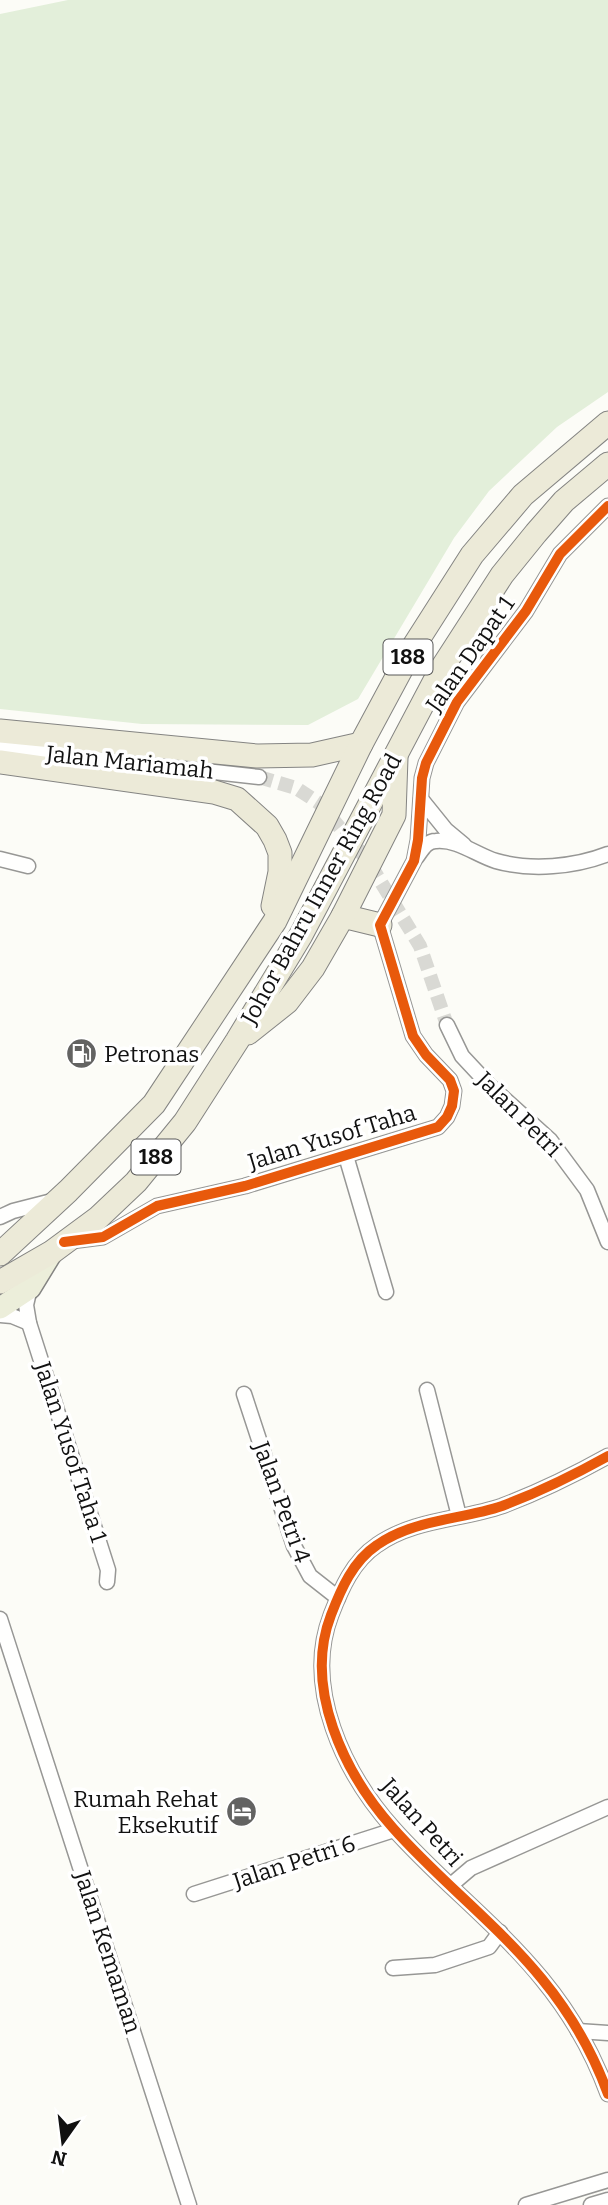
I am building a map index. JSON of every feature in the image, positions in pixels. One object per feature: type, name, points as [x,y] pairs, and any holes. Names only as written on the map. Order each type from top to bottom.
[{"type":"highway","name":"Johor Bahru Inner Ring Road","points":[[2,1253],[154,1104],[268,933],[361,744],[412,649],[472,555],[523,495],[608,423]]},
{"type":"highway","name":"Johor Bahru Inner Ring Road","points":[[0,1282],[58,1247],[98,1218],[136,1182],[185,1122],[301,935],[439,671],[502,575],[564,501],[608,464]]},
{"type":"highway","points":[[0,731],[257,756],[312,755],[361,744]]},
{"type":"highway","points":[[237,1041],[287,1002],[313,968],[343,916],[394,815],[396,749]]},
{"type":"highway","points":[[0,762],[214,792],[237,799],[267,826],[280,853],[268,933]]},
{"type":"highway","points":[[343,916],[380,925]]},
{"type":"main road","points":[[0,1308],[30,1288],[58,1247]]},
{"type":"street","name":"Jalan Dapat 1","points":[[380,925],[414,861],[426,763],[457,702],[526,611],[560,554],[608,506]]},
{"type":"street","name":"Jalan Mariamah","points":[[0,748],[259,776]]},
{"type":"street","points":[[421,799],[446,830],[468,848]]},
{"type":"street","points":[[414,861],[432,840],[468,848],[496,861],[525,865],[576,863],[608,854]]},
{"type":"street","points":[[0,859],[28,866]]},
{"type":"street","name":"Jalan Yusof Taha","points":[[58,1247],[103,1237],[157,1206],[246,1186],[438,1127],[452,1106],[454,1091],[450,1080],[426,1055],[413,1036],[380,925]]},
{"type":"street","name":"Jalan Petri","points":[[447,1025],[462,1056],[490,1086],[550,1140],[587,1190],[608,1242]]},
{"type":"street","points":[[346,1156],[386,1292]]},
{"type":"street","points":[[0,1217],[59,1199]]},
{"type":"street","name":"Jalan Yusof Taha 1","points":[[30,1288],[26,1305],[29,1323],[108,1570],[107,1582]]},
{"type":"street","points":[[0,1315],[12,1316],[29,1323]]},
{"type":"street","points":[[428,1391],[459,1516]]},
{"type":"street","name":"Jalan Petri 4","points":[[244,1394],[294,1546],[310,1576],[338,1598]]},
{"type":"street","name":"Jalan Petri","points":[[608,1456],[562,1481],[513,1501],[407,1528],[375,1546],[348,1575],[338,1598],[324,1634],[321,1675],[334,1732],[362,1787],[394,1830],[500,1932],[543,1980],[578,2031],[599,2069],[608,2094]]},
{"type":"street","name":"Jalan Kemaman","points":[[0,1619],[189,2205]]},
{"type":"street","points":[[451,1885],[471,1868],[608,1807]]},
{"type":"street","name":"Jalan Petri 6","points":[[194,1894],[394,1830]]},
{"type":"street","points":[[393,1968],[435,1965],[489,1947],[500,1932]]},
{"type":"street","points":[[578,2031],[608,2033]]},
{"type":"street","points":[[526,2205],[608,2180]]},
{"type":"street","points":[[591,2205],[608,2200]]},
{"type":"green space","points":[[68,0],[608,0],[608,392],[557,427],[489,491],[454,538],[358,699],[308,725],[142,724],[0,709],[0,14]]},
{"type":"tunnel","points":[[259,777],[296,788],[319,803],[368,861],[420,946],[447,1025]]},
{"type":"cycle path","points":[[64,1242],[103,1237],[157,1206],[245,1186],[438,1127],[447,1117],[454,1091],[450,1080],[426,1055],[413,1036],[380,925],[414,861],[422,778],[426,763],[457,702],[526,611],[560,554],[608,506]]},
{"type":"cycle path","points":[[608,1456],[556,1483],[502,1506],[422,1525],[391,1536],[377,1545],[361,1559],[339,1595],[324,1643],[322,1671],[325,1700],[333,1728],[344,1756],[375,1806],[411,1847],[542,1979],[580,2034],[608,2094]]},
{"type":"place","name":"Petronas","points":[[81,1054]]},
{"type":"place","name":"Rumah Rehat Eksekutif","points":[[241,1812]]}]
